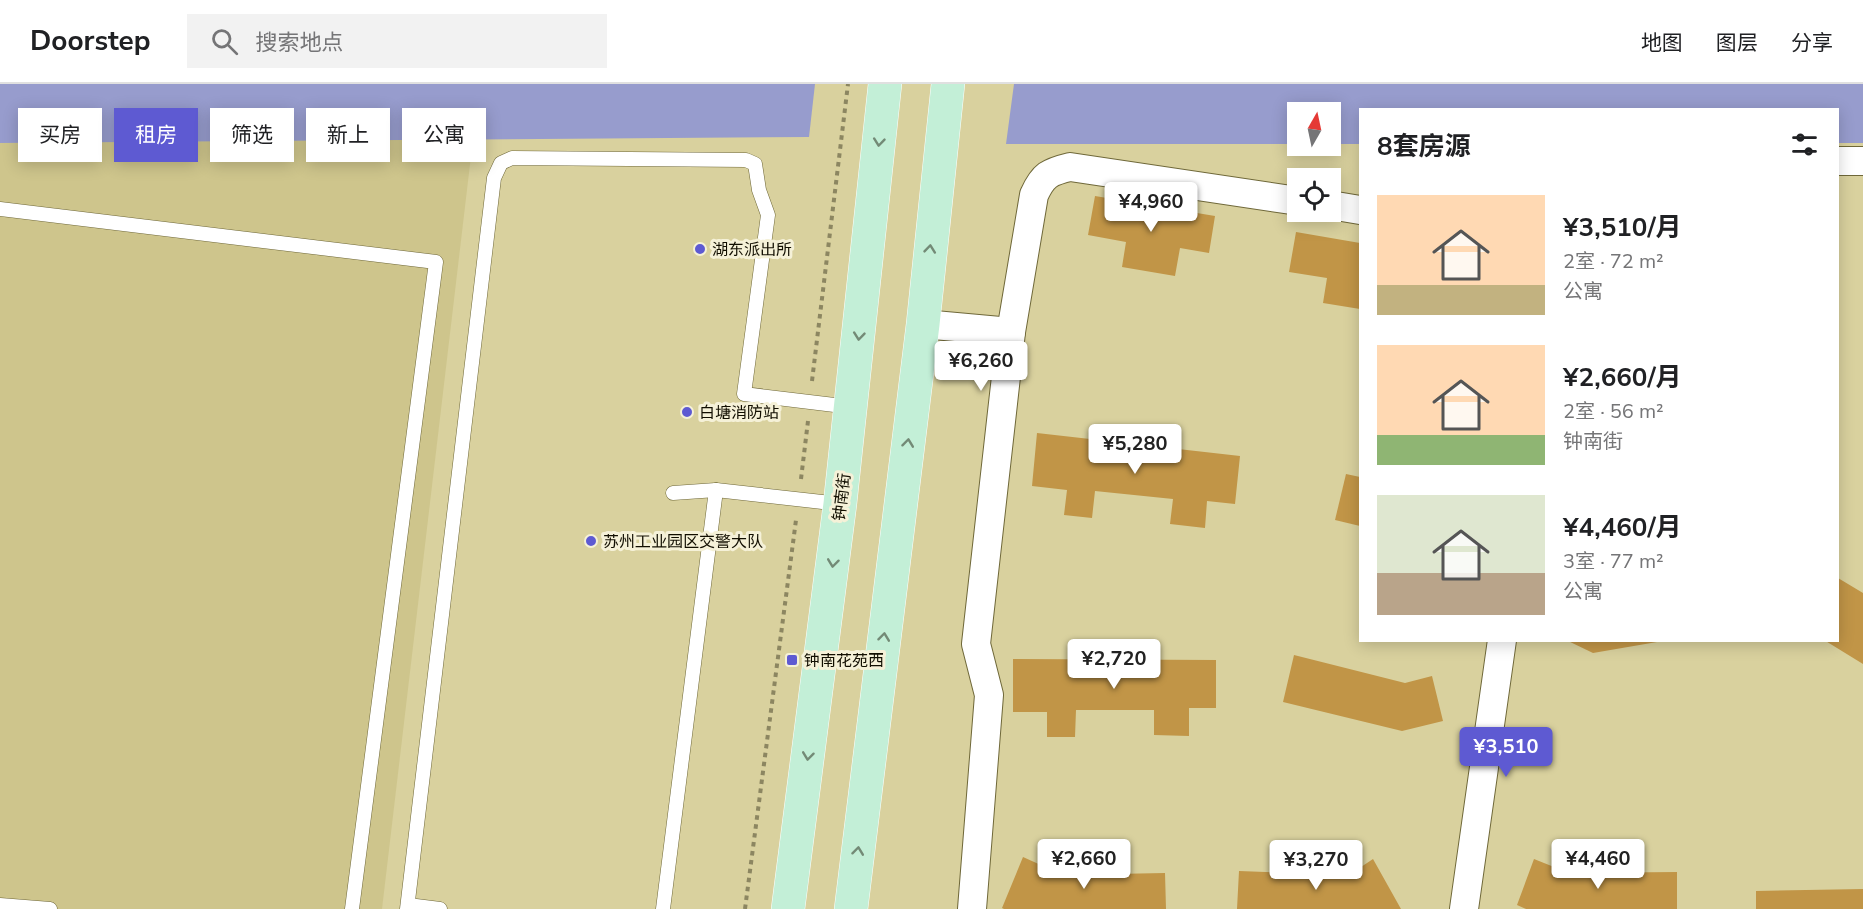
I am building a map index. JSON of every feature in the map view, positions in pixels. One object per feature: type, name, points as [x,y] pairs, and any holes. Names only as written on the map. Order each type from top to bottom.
[{"type":"main road","name":"钟南街","points":[[788,909],[840,504],[885,84]]},
{"type":"main road","points":[[851,909],[923,324],[948,84]]},
{"type":"street","points":[[1839,161],[1863,161]]},
{"type":"street","points":[[972,909],[989,695],[976,644],[1011,332],[1034,195],[1041,180],[1054,171],[1070,167],[1287,199]]},
{"type":"street","points":[[1341,207],[1359,210]]},
{"type":"street","points":[[923,324],[1011,332]]},
{"type":"street","points":[[1464,909],[1502,642]]},
{"type":"lane","points":[[440,909],[407,907],[494,178],[501,163],[512,158],[746,160],[755,164],[759,190],[768,215],[744,394],[851,407]]},
{"type":"lane","points":[[0,209],[436,262],[352,909]]},
{"type":"lane","points":[[663,909],[716,490]]},
{"type":"lane","points":[[673,493],[716,490],[840,504]]},
{"type":"lane","points":[[0,906],[50,909]]},
{"type":"shaded area","points":[[0,84],[815,84],[809,137],[486,139],[486,108],[402,108],[402,140],[390,140],[390,108],[306,108],[306,141],[294,141],[294,108],[210,108],[210,141],[198,142],[198,108],[114,108],[114,142],[102,142],[102,108],[18,108],[18,143],[0,143]]},
{"type":"shaded area","points":[[1014,84],[1863,84],[1863,143],[1839,143],[1839,108],[1359,108],[1359,144],[1341,144],[1341,102],[1287,102],[1287,144],[1006,144]]},
{"type":"shaded area","points":[[306,140],[306,162],[390,162],[390,140],[402,140],[402,162],[470,162],[382,909],[0,909],[0,143],[18,143],[18,162],[102,162],[102,142],[114,142],[114,162],[198,162],[198,141],[210,141],[210,162],[294,162],[294,141]]},
{"type":"building","points":[[1095,196],[1215,216],[1209,253],[1180,248],[1175,276],[1122,267],[1126,242],[1088,235]]},
{"type":"building","points":[[1296,232],[1359,243],[1359,309],[1323,303],[1327,278],[1289,272]]},
{"type":"building","points":[[1037,433],[1240,456],[1235,504],[1207,501],[1205,528],[1170,524],[1173,499],[1095,491],[1092,518],[1064,515],[1067,490],[1032,486]]},
{"type":"building","points":[[1346,474],[1359,477],[1359,526],[1335,520]]},
{"type":"building","points":[[1839,579],[1863,593],[1863,664],[1827,642],[1839,642]]},
{"type":"building","points":[[1570,642],[1657,642],[1593,653]]},
{"type":"building","points":[[1294,655],[1405,683],[1432,676],[1443,721],[1402,731],[1283,702]]},
{"type":"building","points":[[1013,659],[1216,660],[1216,708],[1189,708],[1189,736],[1154,735],[1154,710],[1076,710],[1075,737],[1047,737],[1047,712],[1013,712]]},
{"type":"building","points":[[1023,857],[1063,875],[1165,873],[1166,909],[1004,909],[1002,908]]},
{"type":"building","points":[[1373,859],[1401,909],[1237,909],[1239,871],[1349,875]]},
{"type":"building","points":[[1534,859],[1569,873],[1677,872],[1677,909],[1526,909],[1517,905]]},
{"type":"building","points":[[1863,889],[1863,909],[1756,909],[1756,891]]},
{"type":"place","name":"湖东派出所","points":[[700,249]]},
{"type":"place","name":"白塘消防站","points":[[687,412]]},
{"type":"place","name":"苏州工业园区交警大队","points":[[591,541]]},
{"type":"place","name":"钟南花苑西","points":[[792,660]]}]
